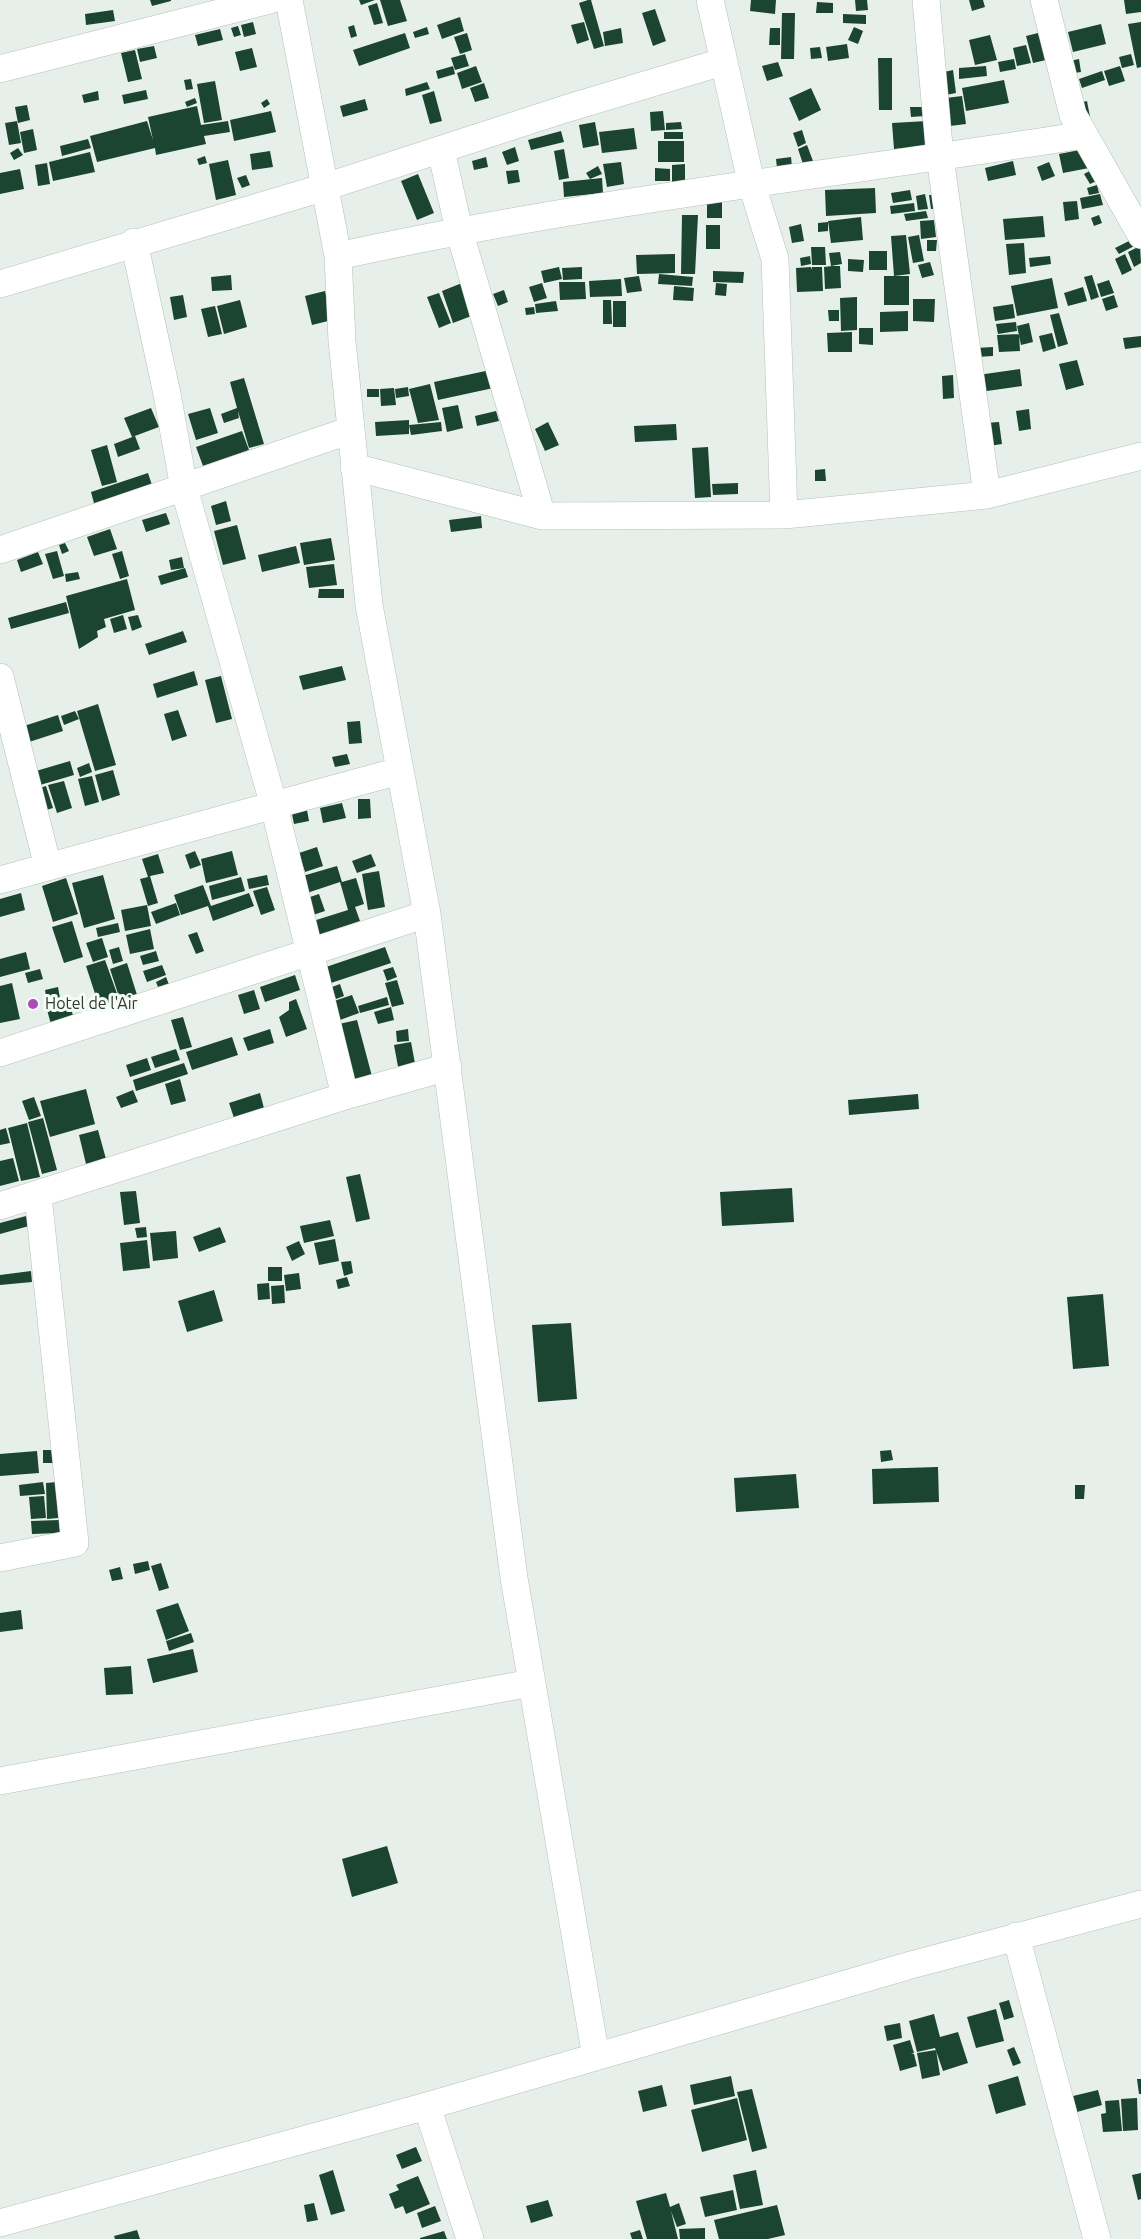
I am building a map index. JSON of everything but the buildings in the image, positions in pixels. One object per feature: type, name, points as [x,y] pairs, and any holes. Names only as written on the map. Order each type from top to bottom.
[{"type":"street","points":[[0,69],[270,0]]},
{"type":"street","points":[[289,0],[338,256],[342,341],[369,605],[427,914],[514,1578],[596,2057]]},
{"type":"street","points":[[710,0],[722,62],[751,182],[775,259],[784,515]]},
{"type":"street","points":[[926,0],[940,158],[987,495]]},
{"type":"street","points":[[1044,0],[1073,115],[1141,235]]},
{"type":"street","points":[[0,284],[134,242],[325,187],[722,62]]},
{"type":"street","points":[[338,256],[459,230],[751,182],[940,158],[1084,135]]},
{"type":"street","points":[[441,150],[459,230],[542,516]]},
{"type":"street","points":[[134,242],[167,394],[184,488],[274,806],[345,1096]]},
{"type":"street","points":[[0,550],[351,430]]},
{"type":"street","points":[[354,467],[542,516],[784,515],[987,495],[1141,456]]},
{"type":"street","points":[[0,677],[48,867]]},
{"type":"street","points":[[0,880],[399,771]]},
{"type":"street","points":[[0,1053],[427,914]]},
{"type":"street","points":[[0,1206],[38,1196],[345,1096],[448,1067]]},
{"type":"street","points":[[0,1558],[75,1543],[38,1196]]},
{"type":"street","points":[[0,1781],[531,1683]]},
{"type":"street","points":[[0,2223],[428,2106],[1016,1936],[1141,1904]]},
{"type":"street","points":[[1016,1936],[1097,2239]]},
{"type":"street","points":[[428,2106],[470,2239]]},
{"type":"place","name":"Hotel de l'Air","points":[[33,1004]]}]
